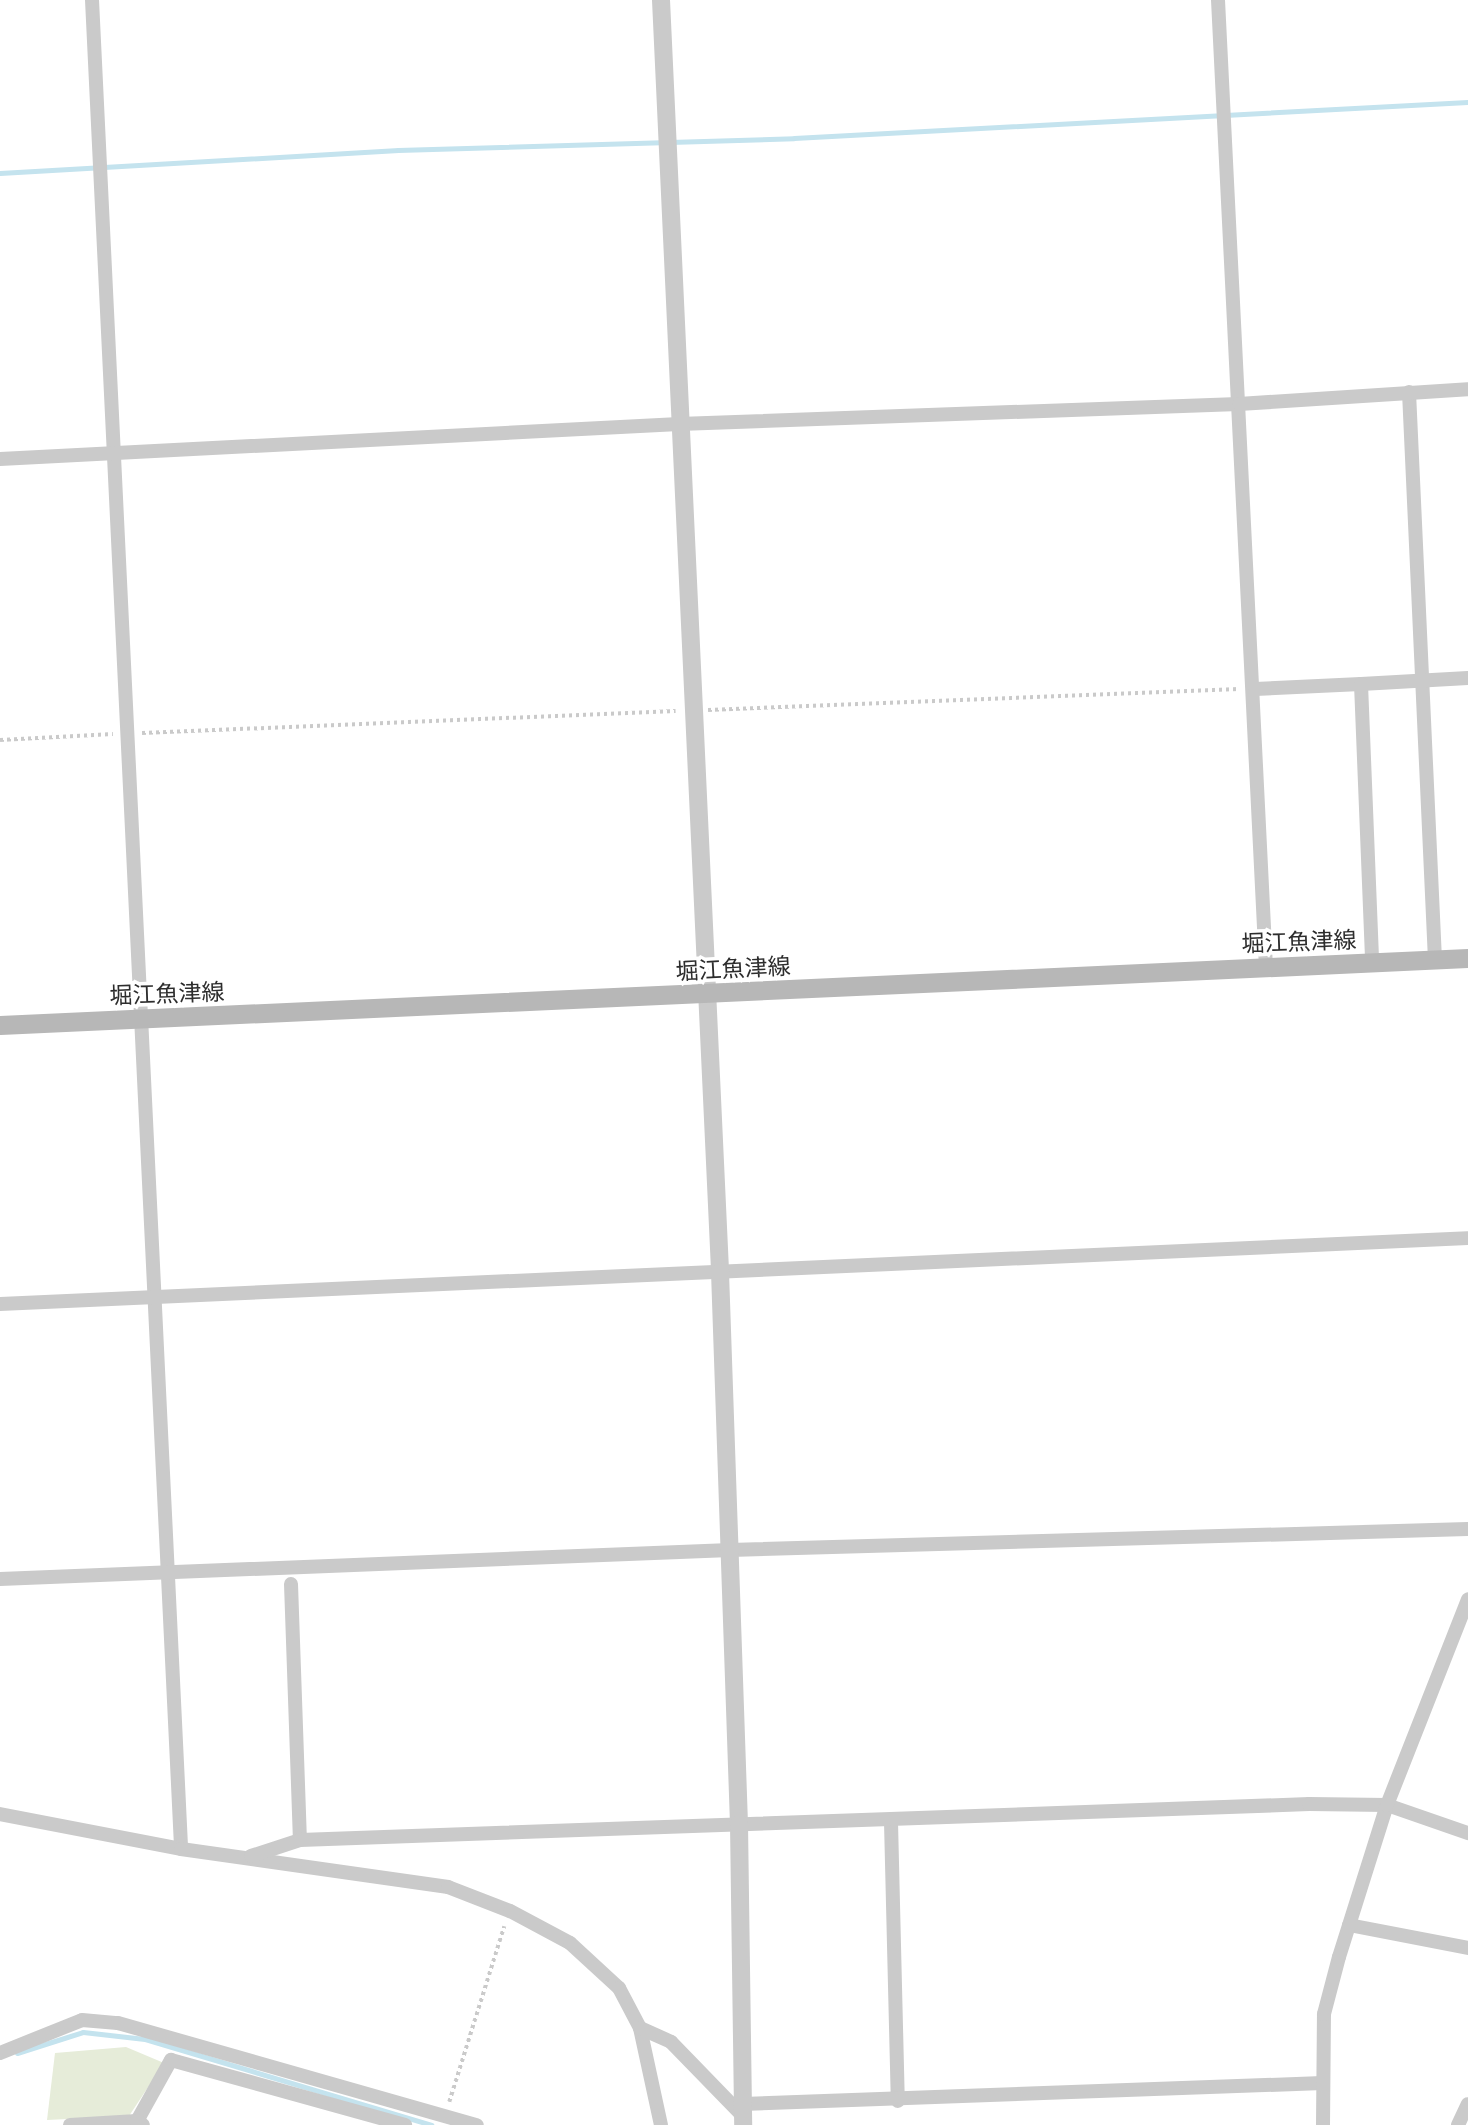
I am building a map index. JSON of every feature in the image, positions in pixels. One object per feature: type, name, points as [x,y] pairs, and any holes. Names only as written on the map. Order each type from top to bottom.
[{"type":"main road","name":"堀江魚津線","points":[[0,1025],[1468,958]]},
{"type":"street","points":[[92,0],[181,1849]]},
{"type":"street","points":[[661,0],[720,1272],[739,1824],[745,2117]]},
{"type":"street","points":[[1218,0],[1255,689],[1266,967]]},
{"type":"street","points":[[0,459],[679,424],[1240,404],[1468,389]]},
{"type":"street","points":[[1409,392],[1425,680],[1435,960]]},
{"type":"street","points":[[1255,689],[1468,678]]},
{"type":"street","points":[[1361,684],[1372,962]]},
{"type":"street","points":[[0,1304],[1468,1238]]},
{"type":"street","points":[[0,1579],[730,1550],[1468,1529]]},
{"type":"street","points":[[291,1584],[300,1840]]},
{"type":"street","points":[[1323,2125],[1324,2014],[1387,1805],[1468,1599]]},
{"type":"street","points":[[251,1856],[300,1840],[739,1824],[891,1822],[1267,1805],[1387,1805],[1468,1833]]},
{"type":"street","points":[[0,1814],[181,1849],[251,1856],[448,1887],[509,1910],[580,1952],[620,1988],[640,2028],[661,2125]]},
{"type":"street","points":[[891,1822],[898,2101]]},
{"type":"street","points":[[1349,1925],[1468,1948]]},
{"type":"street","points":[[0,2053],[82,2020],[118,2022],[477,2125]]},
{"type":"street","points":[[640,2028],[671,2042],[745,2117]]},
{"type":"street","points":[[70,2125],[140,2123],[171,2060],[405,2125]]},
{"type":"street","points":[[745,2117],[898,2101],[1323,2083]]},
{"type":"street","points":[[1458,2125],[1468,2104]]},
{"type":"path","points":[[0,740],[1255,689]]},
{"type":"path","points":[[446,2116],[457,2066],[509,1910]]},
{"type":"green space","points":[[126,2047],[164,2063],[129,2116],[47,2120],[55,2053]]},
{"type":"waterway","points":[[0,173],[398,150],[794,138],[1468,102]]},
{"type":"waterway","points":[[17,2053],[83,2032],[145,2039],[431,2125]]}]
